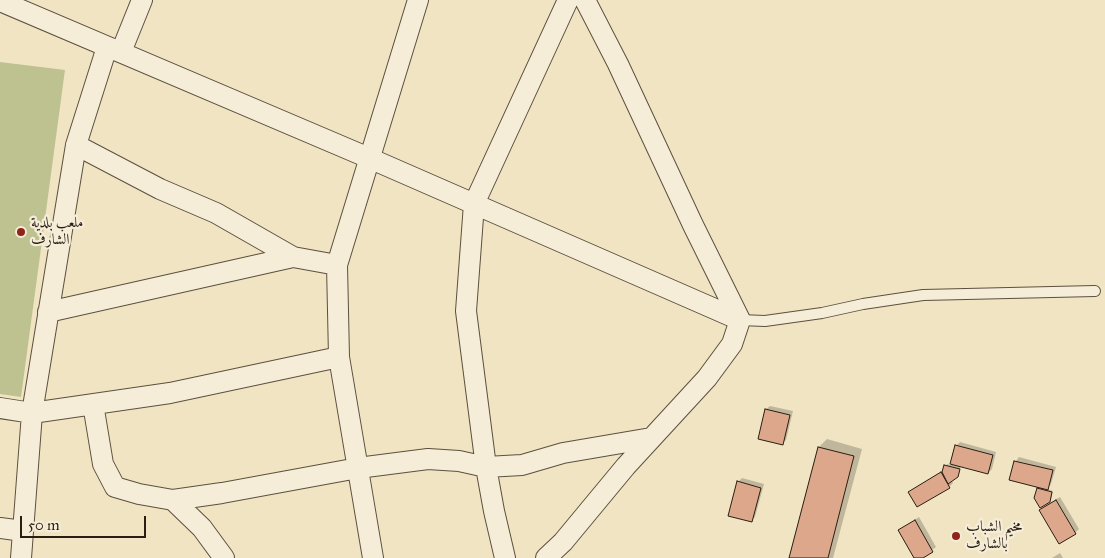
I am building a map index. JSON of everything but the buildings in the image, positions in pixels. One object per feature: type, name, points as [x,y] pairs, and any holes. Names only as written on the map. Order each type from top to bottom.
[{"type":"street","points":[[21,558],[32,413],[76,145],[114,50],[142,0]]},
{"type":"street","points":[[373,558],[339,357],[337,265],[418,0]]},
{"type":"street","points":[[505,558],[486,467],[466,311],[474,204],[568,0]]},
{"type":"street","points":[[546,558],[563,542],[626,466],[707,378],[732,344],[740,320],[692,225],[618,64],[585,0]]},
{"type":"street","points":[[0,1],[369,158],[740,320]]},
{"type":"street","points":[[76,145],[160,189],[216,214],[292,256],[337,265]]},
{"type":"street","points":[[48,312],[292,256]]},
{"type":"street","points":[[0,408],[32,413],[170,393],[339,357]]},
{"type":"street","points":[[93,404],[103,464],[115,487],[139,494],[173,500],[358,468],[428,459],[459,461],[486,467],[522,465],[563,453],[651,438]]},
{"type":"street","points":[[173,500],[202,528],[224,558]]},
{"type":"street","points":[[0,528],[23,531]]},
{"type":"lane","points":[[740,320],[765,321],[924,295],[1095,291]]},
{"type":"green space","name":"ملعب بلدية الشارف","points":[[0,62],[65,70],[21,397],[0,394]]},
{"type":"place","name":"ملعب بلدية الشارف","points":[[21,232]]},
{"type":"place","name":"مخيم الشباب بالشارف","points":[[956,536]]}]
